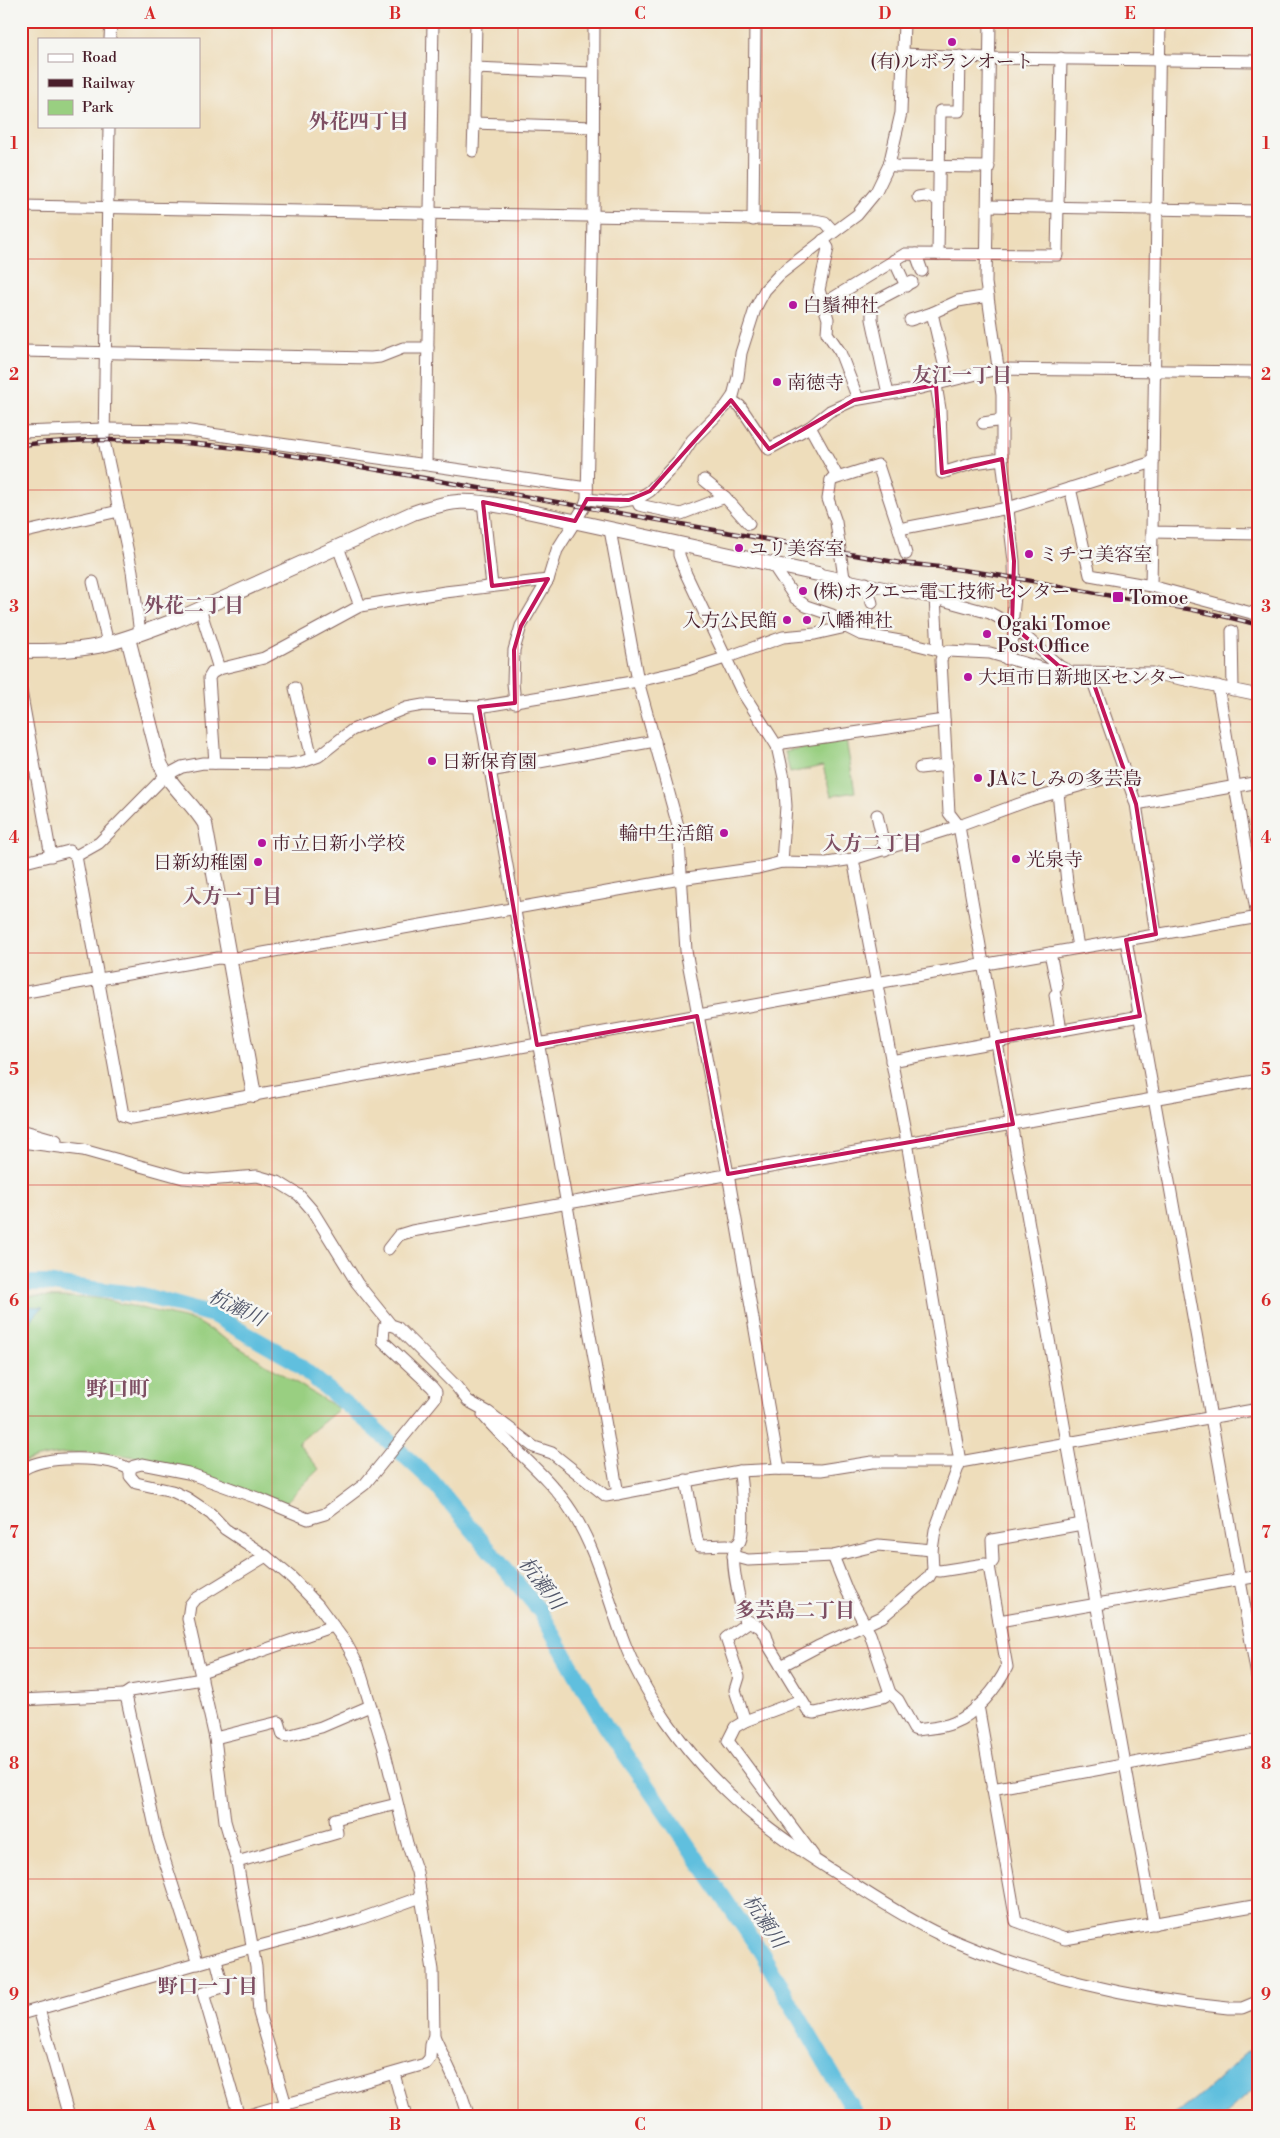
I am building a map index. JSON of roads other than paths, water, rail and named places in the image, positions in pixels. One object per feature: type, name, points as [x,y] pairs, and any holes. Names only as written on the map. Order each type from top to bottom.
[{"type":"street","points":[[110,38],[111,21]]},
{"type":"street","points":[[426,464],[433,21]]},
{"type":"street","points":[[473,151],[476,21]]},
{"type":"street","points":[[515,703],[513,683],[514,650],[520,626],[548,580],[557,550],[575,521],[587,493],[593,216],[592,73],[594,21]]},
{"type":"street","points":[[753,220],[755,21]]},
{"type":"street","points":[[21,432],[104,429],[183,430],[426,464],[587,493],[615,502],[638,499],[650,491],[680,460],[692,440],[731,400],[749,326],[764,290],[779,274],[857,215],[876,192],[889,165],[902,113],[904,21]]},
{"type":"street","points":[[990,21],[988,296],[1002,395],[1002,459],[1014,562],[1015,596],[1012,624],[1014,634],[1007,659]]},
{"type":"street","points":[[1151,586],[1160,21]]},
{"type":"street","points":[[904,54],[990,58],[1259,62]]},
{"type":"street","points":[[938,254],[940,111],[959,111],[960,56]]},
{"type":"street","points":[[823,304],[905,254],[1057,255],[1061,58]]},
{"type":"street","points":[[475,68],[592,73]]},
{"type":"street","points":[[474,124],[592,127]]},
{"type":"street","points":[[109,128],[104,441],[132,571],[134,636],[160,764],[165,776],[205,824],[254,1094]]},
{"type":"street","points":[[889,165],[988,167]]},
{"type":"street","points":[[918,197],[924,196],[938,199]]},
{"type":"street","points":[[21,206],[815,220],[825,222],[834,232]]},
{"type":"street","points":[[988,206],[1259,211]]},
{"type":"street","points":[[824,240],[828,248],[819,290],[828,319],[827,333],[840,352],[858,399]]},
{"type":"street","points":[[916,254],[922,272]]},
{"type":"street","points":[[888,394],[872,319],[872,303],[909,284],[894,260]]},
{"type":"street","points":[[910,320],[932,314],[958,301],[988,296]]},
{"type":"street","points":[[932,314],[948,381]]},
{"type":"street","points":[[21,351],[371,358],[380,357],[403,348],[428,348]]},
{"type":"street","points":[[731,400],[740,406],[769,448],[810,427],[830,411],[858,399],[936,384],[997,369],[1259,372]]},
{"type":"street","points":[[936,384],[940,409],[942,473],[974,463],[1002,459]]},
{"type":"street","points":[[983,423],[1003,420]]},
{"type":"street","points":[[810,427],[836,474],[831,480],[828,499],[837,530],[844,578]]},
{"type":"street","points":[[899,529],[1008,508],[1153,462]]},
{"type":"street","points":[[831,480],[878,465],[906,554]]},
{"type":"street","points":[[704,480],[724,497],[749,524]]},
{"type":"street","points":[[1070,488],[1090,575],[1151,586],[1259,615]]},
{"type":"street","points":[[638,499],[640,505],[681,514],[724,497]]},
{"type":"street","points":[[21,651],[70,650],[134,636],[200,609],[413,513],[440,504],[464,500],[483,502],[773,565],[844,578],[935,598],[990,613],[1012,624],[1059,666],[1071,672],[1138,672],[1259,695]]},
{"type":"street","points":[[483,502],[492,586]]},
{"type":"street","points":[[21,533],[119,511]]},
{"type":"street","points":[[610,530],[638,681],[678,826],[686,951],[728,1174],[779,1468]]},
{"type":"street","points":[[1152,532],[1259,534]]},
{"type":"street","points":[[679,545],[686,574],[725,658],[741,690],[777,746],[784,778],[786,806],[782,862]]},
{"type":"street","points":[[338,548],[360,606]]},
{"type":"street","points":[[773,565],[795,598],[806,606],[832,615],[846,627],[860,634],[906,642],[940,652],[990,653],[1048,670],[1059,666]]},
{"type":"street","points":[[215,764],[209,678],[212,673],[219,669],[264,658],[285,649],[360,606],[445,592],[548,580]]},
{"type":"street","points":[[93,582],[108,643]]},
{"type":"street","points":[[866,583],[872,603]]},
{"type":"street","points":[[935,598],[941,660],[949,814],[960,826],[1067,1442],[1154,1924]]},
{"type":"street","points":[[200,609],[219,669]]},
{"type":"street","points":[[76,856],[99,842],[165,776],[182,767],[203,763],[288,764],[319,756],[352,730],[406,708],[423,705],[479,707],[515,703],[638,681],[687,670],[783,637],[815,634],[846,627]]},
{"type":"street","points":[[1232,631],[1233,690]]},
{"type":"street","points":[[1090,673],[1136,804],[1156,934]]},
{"type":"street","points":[[21,863],[69,851],[76,856],[123,1115],[132,1118],[254,1094],[1078,947],[1258,920],[1218,686]]},
{"type":"street","points":[[295,688],[312,758]]},
{"type":"street","points":[[21,691],[51,856]]},
{"type":"street","points":[[479,707],[537,1045],[618,1494]]},
{"type":"street","points":[[777,746],[783,743],[944,720]]},
{"type":"street","points":[[490,771],[655,741]]},
{"type":"street","points":[[920,768],[947,765]]},
{"type":"street","points":[[21,993],[218,958],[229,959],[680,879],[758,868],[782,862],[827,863],[853,859],[1124,772]]},
{"type":"street","points":[[1136,804],[1259,782]]},
{"type":"street","points":[[1058,792],[1067,884],[1078,947]]},
{"type":"street","points":[[877,815],[884,850]]},
{"type":"street","points":[[781,1666],[882,1617],[928,1577],[934,1570],[932,1550],[935,1530],[960,1462],[906,1142],[853,859]]},
{"type":"street","points":[[1126,940],[1259,1688]]},
{"type":"street","points":[[1050,952],[1061,1030]]},
{"type":"street","points":[[891,1061],[1140,1016]]},
{"type":"street","points":[[388,1249],[399,1235],[412,1231],[1259,1080]]},
{"type":"street","points":[[21,1130],[183,1178],[208,1180],[257,1176],[278,1182],[299,1195],[312,1210],[357,1283],[391,1325],[397,1327],[548,1481],[571,1511],[591,1546],[624,1641],[640,1676],[665,1718],[691,1753],[728,1795],[770,1830],[816,1861],[938,1934],[1017,1964],[1072,1980],[1213,2006],[1242,2008],[1259,2001]]},
{"type":"street","points":[[21,1142],[84,1150]]},
{"type":"street","points":[[130,1469],[142,1464],[188,1474],[260,1499],[296,1516],[308,1519],[325,1514],[365,1484],[435,1398],[436,1392],[383,1341],[384,1327],[391,1325]]},
{"type":"street","points":[[477,1408],[488,1412],[534,1448],[552,1453],[606,1496],[740,1471],[779,1468],[822,1470],[872,1462],[960,1462],[1259,1409]]},
{"type":"street","points":[[21,1471],[26,1467],[49,1461],[81,1458],[112,1462],[130,1469]]},
{"type":"street","points":[[130,1469],[130,1476],[136,1483],[172,1491],[187,1498],[211,1514],[225,1529],[266,1556],[292,1578],[346,1643],[358,1665],[384,1749],[407,1844],[417,1872],[433,1970],[434,2036],[428,2062],[394,2074],[241,2117],[203,1993],[223,1987],[216,1959]]},
{"type":"street","points":[[740,1471],[742,1519],[740,1541],[733,1552],[739,1598],[744,1619],[760,1627],[766,1635],[770,1648],[809,1712],[815,1713],[883,1697],[890,1693]]},
{"type":"street","points":[[686,1480],[697,1540],[700,1546],[727,1545],[733,1552],[748,1560],[833,1556],[878,1545],[932,1550]]},
{"type":"street","points":[[833,1556],[847,1591],[864,1626],[870,1634],[890,1693],[898,1700],[914,1729],[917,1730],[952,1724],[976,1707],[1000,1682],[1008,1667],[989,1566],[993,1561],[992,1540],[1082,1524]]},
{"type":"street","points":[[266,1556],[194,1600],[190,1605],[188,1618],[202,1676],[214,1738],[225,1821],[237,1862],[256,1967],[259,2013],[286,2105]]},
{"type":"street","points":[[934,1570],[940,1571],[985,1564],[989,1566]]},
{"type":"street","points":[[999,1621],[1259,1576]]},
{"type":"street","points":[[745,1721],[735,1690],[738,1677],[726,1638],[747,1622]]},
{"type":"street","points":[[21,1700],[124,1695],[130,1691],[202,1676],[333,1626]]},
{"type":"street","points":[[124,1695],[127,1700],[158,1840],[198,1964]]},
{"type":"street","points":[[801,1700],[745,1721],[735,1727],[728,1741],[816,1861]]},
{"type":"street","points":[[214,1738],[279,1722],[283,1735],[287,1736],[321,1727],[370,1706]]},
{"type":"street","points":[[976,1707],[979,1711],[1016,1921],[1065,1939],[1259,1905]]},
{"type":"street","points":[[992,1789],[1259,1740]]},
{"type":"street","points":[[237,1862],[337,1833],[335,1819],[397,1804]]},
{"type":"street","points":[[21,2014],[357,1920],[421,1897]]},
{"type":"street","points":[[39,2009],[69,2117]]},
{"type":"street","points":[[434,2036],[462,2096],[469,2117]]},
{"type":"street","points":[[394,2074],[406,2117]]},
{"type":"water","points":[[21,1306],[43,1307],[32,1319],[21,1340]]},
{"type":"water","points":[[1259,2043],[1259,2085],[1222,2117],[1171,2117],[1205,2091]]},
{"type":"waterway","name":"杭瀬川","points":[[21,1283],[45,1283],[142,1295],[213,1315],[291,1359],[370,1424],[432,1481],[540,1611],[605,1725],[761,1952],[857,2117]]},
{"type":"railway","points":[[21,445],[135,440],[248,450],[305,458],[900,563],[955,569],[1036,582],[1171,606],[1259,625]]},
{"type":"place","name":"(有)ルボランオート","points":[[952,42]]},
{"type":"place","name":"白鬚神社","points":[[793,305]]},
{"type":"place","name":"南徳寺","points":[[777,382]]},
{"type":"place","name":"ユリ美容室","points":[[739,548]]},
{"type":"place","name":"ミチコ美容室","points":[[1029,554]]},
{"type":"place","name":"(株)ホクエー電工技術センター","points":[[803,591]]},
{"type":"place","name":"Tomoe","points":[[1118,597]]},
{"type":"place","name":"入方公民館","points":[[787,620]]},
{"type":"place","name":"八幡神社","points":[[807,620]]},
{"type":"place","name":"Ogaki Tomoe Post Office","points":[[987,634]]},
{"type":"place","name":"大垣市日新地区センター","points":[[968,677]]},
{"type":"place","name":"日新保育園","points":[[432,761]]},
{"type":"place","name":"JAにしみの多芸島","points":[[978,778]]},
{"type":"place","name":"輪中生活館","points":[[724,833]]},
{"type":"place","name":"市立日新小学校","points":[[262,843]]},
{"type":"place","name":"光泉寺","points":[[1016,859]]},
{"type":"place","name":"日新幼稚園","points":[[258,862]]},
{"type":"district","name":"外花四丁目","points":[[359,121]]},
{"type":"district","name":"友江一丁目","points":[[962,375]]},
{"type":"district","name":"外花二丁目","points":[[194,605]]},
{"type":"district","name":"入方二丁目","points":[[872,843]]},
{"type":"district","name":"入方一丁目","points":[[232,896]]},
{"type":"district","name":"野口町","points":[[118,1389]]},
{"type":"district","name":"多芸島二丁目","points":[[795,1610]]},
{"type":"district","name":"野口一丁目","points":[[208,1986]]}]
